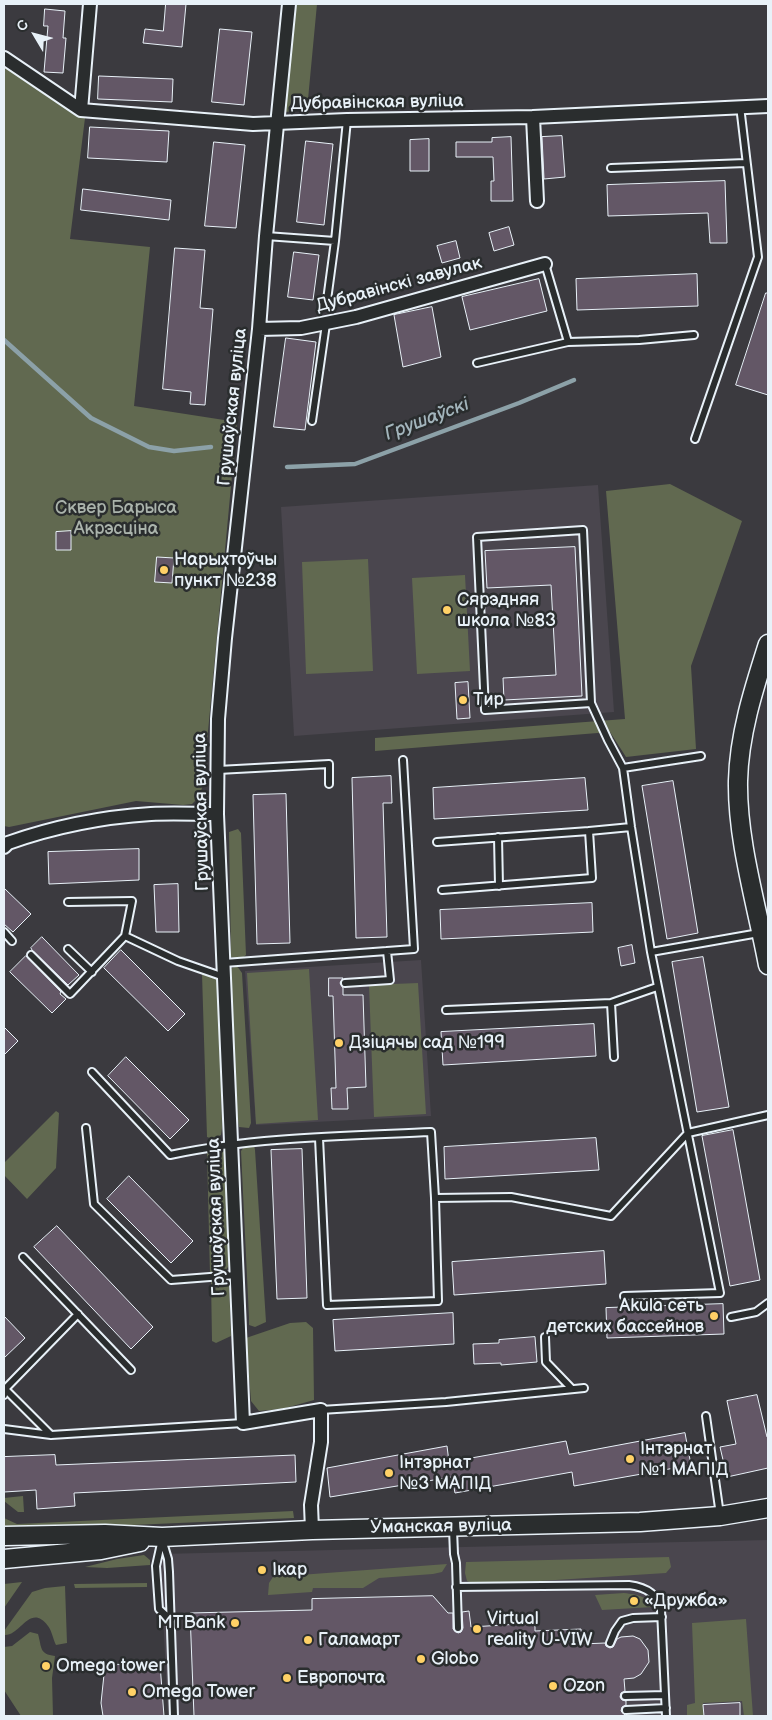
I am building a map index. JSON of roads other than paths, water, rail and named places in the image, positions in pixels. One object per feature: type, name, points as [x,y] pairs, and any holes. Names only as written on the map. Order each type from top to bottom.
[{"type":"main road","points":[[768,644],[751,697],[738,780],[740,822],[768,965]]},
{"type":"main road","name":"Уманская вуліца","points":[[4,1536],[105,1534],[162,1537],[312,1530],[640,1522],[720,1516],[768,1508]]},
{"type":"main road","name":"Уманская вуліца","points":[[720,1516],[768,1520]]},
{"type":"main road","name":"Уманская вуліца","points":[[4,1559],[101,1550],[162,1537]]},
{"type":"street","points":[[82,110],[90,4]]},
{"type":"street","name":"Грушаўская вуліца","points":[[243,1423],[217,814],[218,718],[259,329],[266,236],[289,4]]},
{"type":"street","name":"Дубравінская вуліца","points":[[4,58],[82,110],[253,124],[347,120],[533,117],[768,106]]},
{"type":"street","points":[[533,117],[537,201]]},
{"type":"street","name":"Дубравінскі завулак","points":[[259,329],[301,328],[326,324],[545,264]]},
{"type":"street","points":[[5,843],[37,833],[111,818],[152,814],[217,814]]},
{"type":"street","points":[[243,1423],[321,1410],[321,1442],[311,1505],[312,1530]]},
{"type":"lane","points":[[695,439],[758,256],[740,106]]},
{"type":"lane","points":[[327,300],[347,120]]},
{"type":"lane","points":[[611,168],[746,163]]},
{"type":"lane","points":[[266,236],[335,241]]},
{"type":"lane","points":[[545,264],[568,342]]},
{"type":"lane","points":[[312,420],[326,324]]},
{"type":"lane","points":[[477,363],[568,342],[639,340],[694,335]]},
{"type":"lane","points":[[592,703],[484,710],[477,537],[583,530],[592,703],[608,740],[624,768],[631,827],[657,988],[720,1293],[624,1296]]},
{"type":"lane","points":[[624,768],[701,756]]},
{"type":"lane","points":[[224,963],[414,949],[403,760]]},
{"type":"lane","points":[[218,770],[329,764],[329,784]]},
{"type":"lane","points":[[437,842],[631,827]]},
{"type":"lane","points":[[442,890],[592,878],[589,831]]},
{"type":"lane","points":[[498,837],[498,886]]},
{"type":"lane","points":[[31,955],[70,994],[125,936],[132,901],[68,902]]},
{"type":"lane","points":[[4,932],[12,941]]},
{"type":"lane","points":[[651,952],[762,932]]},
{"type":"lane","points":[[125,936],[178,961],[224,977]]},
{"type":"lane","points":[[68,949],[92,972]]},
{"type":"lane","points":[[345,983],[390,980],[387,951]]},
{"type":"lane","points":[[446,1010],[610,1003],[657,988]]},
{"type":"lane","points":[[610,1003],[614,1057]]},
{"type":"lane","points":[[92,1072],[170,1155],[205,1147],[232,1144],[318,1138],[431,1132],[438,1301],[326,1305],[318,1138]]},
{"type":"lane","points":[[435,1198],[510,1197],[611,1216],[688,1133],[768,1115]]},
{"type":"lane","points":[[86,1128],[94,1204],[171,1280],[236,1276]]},
{"type":"lane","points":[[24,1257],[132,1370]]},
{"type":"lane","points":[[731,1317],[756,1312],[768,1303]]},
{"type":"lane","points":[[51,1436],[4,1391],[78,1314]]},
{"type":"lane","points":[[545,1338],[546,1362],[572,1389]]},
{"type":"lane","points":[[321,1410],[446,1402],[584,1388]]},
{"type":"lane","points":[[706,1416],[720,1516]]},
{"type":"lane","points":[[4,1429],[51,1436],[243,1423]]},
{"type":"lane","points":[[453,1528],[458,1628]]},
{"type":"lane","points":[[162,1537],[168,1559],[174,1716]]},
{"type":"lane","points":[[162,1537],[156,1566],[159,1608],[171,1620]]},
{"type":"lane","points":[[456,1587],[590,1584],[629,1585],[641,1587],[651,1592],[660,1604],[662,1617],[666,1716]]},
{"type":"lane","points":[[159,1608],[170,1597]]},
{"type":"lane","points":[[610,1643],[622,1621],[633,1618],[662,1617]]},
{"type":"lane","points":[[625,1696],[665,1695]]},
{"type":"lane","points":[[626,1710],[666,1708]]},
{"type":"waterway","name":"Грушаўскі","points":[[4,340],[91,418],[149,447],[174,451],[211,447]]},
{"type":"waterway","name":"Грушаўскі","points":[[287,467],[355,464],[519,403],[574,380]]},
{"type":"place","name":"Нарыхтоўчы пункт №238","points":[[164,570]]},
{"type":"place","name":"Сярэдняя школа №83","points":[[447,610]]},
{"type":"place","name":"Тир","points":[[463,700]]},
{"type":"place","name":"Дзіцячы сад №199","points":[[339,1043]]},
{"type":"place","name":"Akula сеть детских бассейнов","points":[[714,1316]]},
{"type":"place","name":"Інтэрнат №1 МАПІД","points":[[630,1459]]},
{"type":"place","name":"Інтэрнат №3 МАПІД","points":[[389,1473]]},
{"type":"place","name":"Ікар","points":[[262,1570]]},
{"type":"place","name":"«Дружба»","points":[[634,1601]]},
{"type":"place","name":"MTBank","points":[[235,1623]]},
{"type":"place","name":"Virtual reality U-VIW","points":[[477,1629]]},
{"type":"place","name":"Галамарт","points":[[308,1640]]},
{"type":"place","name":"Globo","points":[[421,1659]]},
{"type":"place","name":"Omega tower","points":[[46,1666]]},
{"type":"place","name":"Европочта","points":[[287,1678]]},
{"type":"place","name":"Ozon","points":[[553,1686]]},
{"type":"place","name":"Omega Tower","points":[[132,1692]]},
{"type":"park label","name":"Сквер Барыса Акрэсціна","points":[[116,518]]}]
